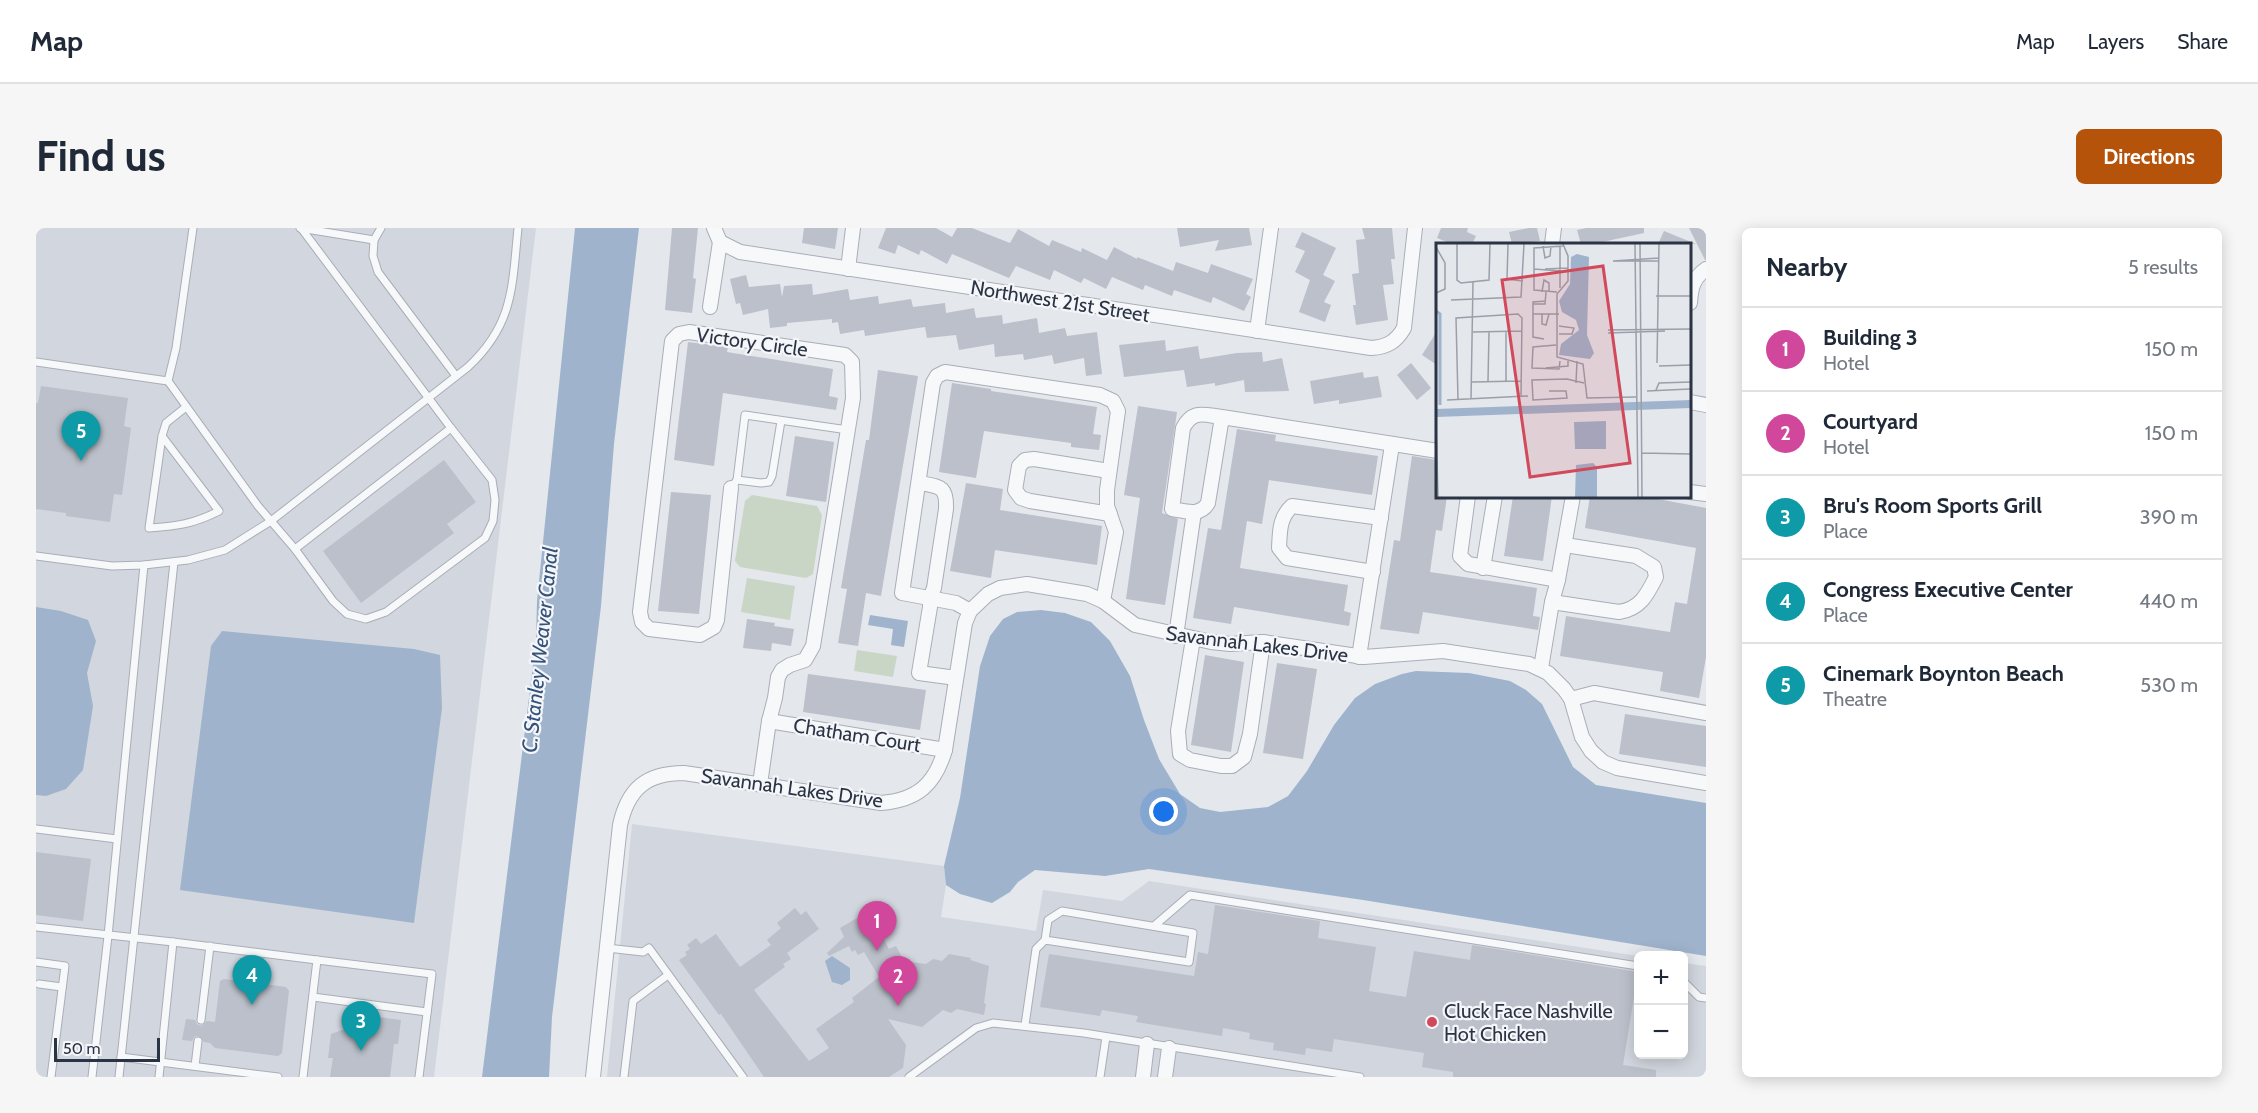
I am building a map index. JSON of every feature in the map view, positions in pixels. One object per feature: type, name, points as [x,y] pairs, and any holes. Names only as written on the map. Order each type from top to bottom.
[{"type":"street","points":[[710,307],[720,242],[714,228]]},
{"type":"street","points":[[848,269],[853,228]]},
{"type":"street","points":[[1257,331],[1271,228]]},
{"type":"street","name":"Northwest 21st Street","points":[[720,242],[740,252],[1371,348],[1391,344],[1404,328],[1407,319],[1415,228]]},
{"type":"street","points":[[1552,243],[1554,228]]},
{"type":"street","points":[[1691,291],[1692,285],[1705,269]]},
{"type":"street","name":"Victory Circle","points":[[734,484],[717,620],[714,627],[700,635],[649,629],[642,622],[640,612],[672,341],[679,334],[689,332],[845,355],[852,362],[854,372],[853,398],[813,646],[805,660],[790,665],[778,677],[760,784]]},
{"type":"street","points":[[970,611],[956,603],[902,593],[933,383],[937,376],[945,372],[1100,395],[1113,401],[1118,411],[1107,498],[1116,532],[1103,601]]},
{"type":"street","points":[[1691,402],[1706,405]]},
{"type":"street","points":[[1222,417],[1208,503],[1205,508],[1194,512],[1172,509],[1183,428],[1188,419],[1197,414],[1222,417],[1392,445],[1436,451]]},
{"type":"street","points":[[1359,657],[1392,445]]},
{"type":"street","points":[[1109,471],[1025,459],[1019,466],[1015,490],[1021,498],[1030,501],[1110,514]]},
{"type":"street","points":[[920,483],[938,486],[944,490],[946,496],[934,588],[930,598],[919,673],[956,678]]},
{"type":"street","points":[[1691,492],[1706,494]]},
{"type":"street","points":[[1468,498],[1460,556],[1468,564],[1558,580]]},
{"type":"street","points":[[1484,568],[1495,498]]},
{"type":"street","points":[[1541,668],[1573,498]]},
{"type":"street","points":[[1373,572],[1287,558],[1279,548],[1279,534],[1282,515],[1292,506],[1381,518]]},
{"type":"street","points":[[1176,636],[1194,512]]},
{"type":"street","points":[[1552,602],[1618,612],[1628,610],[1637,606],[1656,577],[1654,567],[1636,556],[1565,545]]},
{"type":"street","name":"Savannah Lakes Drive","points":[[593,1077],[620,825],[625,805],[636,789],[653,777],[673,773],[872,802],[891,802],[911,796],[928,784],[940,765],[945,750],[962,634],[970,611],[988,594],[1000,588],[1027,584],[1072,591],[1103,601],[1135,625],[1192,639],[1230,644],[1263,642],[1359,657],[1443,651],[1529,664],[1541,668],[1557,680],[1571,699],[1582,737],[1604,762],[1617,768],[1706,783]]},
{"type":"street","points":[[1192,639],[1178,732],[1180,754],[1186,758],[1221,766],[1232,766],[1244,757],[1250,734],[1263,642]]},
{"type":"street","points":[[1571,699],[1594,693],[1706,713]]},
{"type":"street","name":"Chatham Court","points":[[769,721],[945,750]]},
{"type":"street","points":[[1143,1077],[1147,1044]]},
{"type":"street","points":[[1165,1077],[1169,1047]]},
{"type":"lane","points":[[168,381],[176,348],[193,228]]},
{"type":"lane","points":[[36,362],[168,381],[333,601],[347,614],[366,619],[386,612],[485,538],[493,521],[495,500],[492,480],[300,228]]},
{"type":"lane","points":[[300,228],[374,240]]},
{"type":"lane","points":[[381,228],[374,240],[373,256],[378,272],[456,376]]},
{"type":"lane","points":[[36,556],[112,566],[188,560],[225,550],[271,521],[429,398],[486,350],[498,332],[506,312],[518,228]]},
{"type":"lane","points":[[162,436],[219,511],[198,522],[149,528],[162,436],[166,423],[186,407]]},
{"type":"lane","points":[[781,421],[770,482],[734,484],[745,415],[848,430]]},
{"type":"lane","points":[[295,549],[451,428]]},
{"type":"lane","points":[[119,1077],[174,562]]},
{"type":"lane","points":[[92,1077],[144,565]]},
{"type":"lane","points":[[36,829],[117,839]]},
{"type":"lane","points":[[1154,926],[1190,895],[1634,965]]},
{"type":"lane","points":[[1025,1025],[1036,949],[1045,940],[1048,920],[1062,911],[1193,933],[1189,962],[1045,940]]},
{"type":"lane","points":[[36,927],[432,974],[419,1077]]},
{"type":"lane","points":[[159,1077],[173,942]]},
{"type":"lane","points":[[201,1020],[210,946]]},
{"type":"lane","points":[[607,948],[643,952],[649,948],[743,1077]]},
{"type":"lane","points":[[303,1077],[317,960]]},
{"type":"lane","points":[[36,962],[65,966],[51,1077]]},
{"type":"lane","points":[[624,1077],[633,1001],[668,975]]},
{"type":"lane","points":[[39,984],[62,987]]},
{"type":"lane","points":[[1688,987],[1699,997],[1706,998]]},
{"type":"lane","points":[[313,997],[427,1012]]},
{"type":"lane","points":[[909,1077],[976,1028],[993,1023],[1025,1025],[1360,1077]]},
{"type":"lane","points":[[1100,1077],[1106,1037]]},
{"type":"lane","points":[[195,1066],[198,1041]]},
{"type":"lane","points":[[121,1057],[278,1077]]},
{"type":"shaded area","points":[[36,228],[536,228],[434,1077],[36,1077]]},
{"type":"shaded area","points":[[632,824],[944,866],[946,885],[941,917],[1036,931],[1043,890],[1122,901],[1149,881],[1634,955],[1634,1059],[1688,1059],[1688,964],[1706,966],[1706,1077],[607,1077]]},
{"type":"green space","points":[[752,495],[817,506],[822,515],[813,574],[806,578],[740,567],[735,561],[745,501]]},
{"type":"green space","points":[[747,578],[795,586],[790,620],[741,612]]},
{"type":"green space","points":[[857,650],[897,656],[893,677],[854,671]]},
{"type":"water","name":"C. Stanley Weaver Canal","points":[[575,228],[639,228],[614,444],[601,606],[552,1017],[549,1077],[482,1077],[536,641],[537,601]]},
{"type":"water","points":[[36,607],[61,611],[88,620],[96,641],[87,673],[93,706],[83,770],[66,789],[46,796],[36,795]]},
{"type":"water","points":[[1041,610],[1065,613],[1091,622],[1110,641],[1130,676],[1159,759],[1180,794],[1200,808],[1220,812],[1268,807],[1288,796],[1307,771],[1334,725],[1355,698],[1375,684],[1416,671],[1469,673],[1510,681],[1526,690],[1542,704],[1573,767],[1596,785],[1706,803],[1706,956],[1688,953],[1688,951],[1675,951],[1363,900],[1149,869],[1105,876],[1035,870],[1018,882],[1010,892],[992,903],[960,894],[946,885],[944,866],[960,798],[980,666],[990,636],[1003,619],[1017,612]]},
{"type":"water","points":[[870,615],[908,621],[904,647],[891,645],[893,629],[868,625]]},
{"type":"water","points":[[222,631],[414,649],[440,655],[442,708],[414,923],[180,890],[211,646]]},
{"type":"water","points":[[832,956],[850,968],[850,980],[842,985],[832,982],[825,961]]},
{"type":"building","points":[[672,228],[698,228],[692,313],[665,310]]},
{"type":"building","points":[[804,228],[838,228],[835,249],[802,243]]},
{"type":"building","points":[[886,228],[936,228],[952,237],[957,228],[972,228],[1010,243],[1018,229],[1049,246],[1052,240],[1081,252],[1082,248],[1107,260],[1114,247],[1137,259],[1137,257],[1173,271],[1176,262],[1208,273],[1211,264],[1253,279],[1246,294],[1251,297],[1244,311],[1213,297],[1211,303],[1174,290],[1172,296],[1145,285],[1143,290],[1112,277],[1106,289],[1084,278],[1081,283],[1054,270],[1050,280],[1016,266],[1009,278],[952,254],[947,264],[921,250],[919,255],[898,245],[895,254],[878,248]]},
{"type":"building","points":[[1177,228],[1249,228],[1252,245],[1215,251],[1219,240],[1180,247]]},
{"type":"building","points":[[1362,228],[1392,228],[1395,259],[1391,259],[1394,284],[1383,285],[1388,320],[1356,325],[1352,274],[1359,273],[1356,240],[1365,239]]},
{"type":"building","points":[[1441,228],[1468,228],[1467,232],[1476,236],[1472,243],[1450,243],[1437,238]]},
{"type":"building","points":[[1537,228],[1540,241],[1512,243],[1509,232]]},
{"type":"building","points":[[1644,228],[1644,233],[1598,243],[1581,243],[1577,230]]},
{"type":"building","points":[[1689,228],[1706,228],[1706,260],[1705,260]]},
{"type":"building","points":[[1664,231],[1696,244],[1691,243],[1658,243]]},
{"type":"building","points":[[1302,232],[1336,248],[1323,275],[1335,281],[1324,302],[1331,305],[1325,322],[1299,312],[1310,280],[1295,272],[1305,251],[1295,247]]},
{"type":"building","points":[[746,275],[749,287],[780,284],[782,297],[784,286],[812,284],[813,295],[848,289],[850,300],[878,296],[879,304],[911,299],[913,307],[945,303],[946,313],[974,308],[976,318],[1002,315],[1003,324],[1037,318],[1039,333],[1065,328],[1067,336],[1097,332],[1102,374],[1086,376],[1084,358],[1054,364],[1052,355],[1024,360],[1023,354],[995,357],[994,344],[959,350],[956,335],[927,338],[925,327],[865,336],[864,330],[840,334],[838,322],[832,323],[832,319],[787,323],[787,326],[770,328],[768,309],[743,315],[740,303],[736,304],[730,279]]},
{"type":"building","points":[[1436,333],[1436,364],[1422,355]]},
{"type":"building","points":[[1165,340],[1166,351],[1198,346],[1200,359],[1237,353],[1262,352],[1263,362],[1282,358],[1289,391],[1245,392],[1244,380],[1215,386],[1215,383],[1187,387],[1184,370],[1124,377],[1119,345]]},
{"type":"building","points":[[688,342],[728,347],[727,352],[833,369],[829,396],[838,398],[836,410],[723,393],[714,466],[674,460]]},
{"type":"building","points":[[1411,363],[1431,388],[1417,400],[1397,375]]},
{"type":"building","points":[[878,370],[918,376],[881,596],[866,593],[858,646],[838,643],[847,589],[841,588],[866,440],[869,440]]},
{"type":"building","points":[[1363,372],[1364,378],[1378,376],[1382,397],[1339,404],[1339,400],[1314,404],[1310,381]]},
{"type":"building","points":[[952,383],[1097,407],[1093,434],[1101,435],[1099,450],[1071,447],[1071,443],[984,431],[976,478],[939,472]]},
{"type":"building","points":[[41,386],[128,398],[124,426],[131,428],[122,495],[114,494],[110,522],[36,509],[36,403],[38,403]]},
{"type":"building","points":[[1138,406],[1177,412],[1162,513],[1178,519],[1165,605],[1126,599],[1140,498],[1124,495]]},
{"type":"building","points":[[1237,429],[1276,435],[1275,441],[1378,456],[1372,495],[1269,480],[1262,524],[1247,521],[1240,568],[1348,585],[1344,611],[1351,613],[1349,626],[1234,607],[1231,624],[1193,618],[1208,528],[1221,530]]},
{"type":"building","points":[[795,436],[834,442],[826,502],[786,496]]},
{"type":"building","points":[[1412,456],[1436,460],[1436,498],[1447,498],[1442,531],[1436,530],[1430,572],[1537,588],[1533,616],[1540,617],[1538,630],[1423,612],[1419,634],[1380,629],[1394,540],[1400,541]]},
{"type":"building","points":[[444,460],[476,502],[447,524],[454,533],[361,603],[323,551]]},
{"type":"building","points":[[966,483],[1003,489],[1000,510],[1102,526],[1097,565],[995,550],[991,578],[950,571]]},
{"type":"building","points":[[671,492],[711,495],[699,614],[658,611]]},
{"type":"building","points":[[1513,498],[1552,498],[1543,561],[1504,556]]},
{"type":"building","points":[[1590,498],[1653,498],[1706,508],[1706,657],[1699,698],[1660,691],[1663,672],[1560,656],[1566,616],[1670,632],[1675,602],[1687,604],[1696,548],[1585,528]]},
{"type":"building","points":[[747,619],[775,623],[774,626],[794,629],[791,646],[772,643],[771,651],[743,648]]},
{"type":"building","points":[[1205,655],[1244,662],[1231,752],[1191,745]]},
{"type":"building","points":[[1277,663],[1317,669],[1303,759],[1263,753]]},
{"type":"building","points":[[808,674],[926,690],[920,730],[803,712]]},
{"type":"building","points":[[1625,714],[1706,726],[1706,767],[1619,754]]},
{"type":"building","points":[[36,852],[91,859],[83,921],[36,915]]},
{"type":"building","points":[[1215,905],[1320,921],[1318,938],[1376,947],[1369,991],[1406,997],[1414,951],[1470,960],[1472,945],[1634,971],[1634,997],[1623,1065],[1656,1070],[1656,1077],[1453,1077],[1453,1072],[1422,1067],[1424,1053],[1334,1039],[1332,1052],[1306,1048],[1305,1055],[1273,1050],[1274,1043],[1249,1039],[1250,1033],[1223,1028],[1222,1036],[1136,1022],[1138,1016],[1102,1010],[1100,1016],[1040,1007],[1049,954],[1194,976],[1198,952],[1208,954]]},
{"type":"building","points":[[795,908],[801,915],[806,911],[819,929],[787,953],[791,959],[783,964],[785,967],[754,990],[809,1061],[829,1048],[816,1029],[854,1002],[852,998],[879,977],[864,952],[858,955],[855,950],[852,952],[849,946],[829,956],[827,953],[844,937],[840,928],[862,915],[876,937],[881,934],[889,949],[896,946],[904,961],[926,964],[933,959],[942,961],[949,954],[971,958],[970,960],[989,966],[984,1015],[957,1009],[951,1013],[943,1010],[922,1027],[888,1019],[906,1045],[903,1068],[889,1077],[764,1077],[721,1014],[719,1015],[679,960],[687,955],[685,952],[690,949],[687,945],[696,938],[701,944],[716,934],[740,967],[771,945],[767,940],[781,928],[777,923]]},
{"type":"building","points":[[224,979],[286,987],[289,991],[282,1053],[278,1056],[215,1048],[199,1036],[195,1036],[192,1041],[182,1040],[186,1019],[195,1020],[201,1026],[207,1021],[215,1022],[220,981]]},
{"type":"building","points":[[363,1015],[401,1020],[398,1044],[394,1044],[390,1077],[330,1077],[333,1058],[328,1058],[331,1034],[362,1023]]},
{"type":"place","name":"Cinemark Boynton Beach","points":[[81,461]]},
{"type":"place","name":"Building 3","points":[[877,951]]},
{"type":"place","name":"Congress Executive Center","points":[[252,1005]]},
{"type":"place","name":"Courtyard","points":[[898,1006]]},
{"type":"place","name":"Cluck Face Nashville Hot Chicken","points":[[1432,1022]]},
{"type":"place","name":"Bru's Room Sports Grill","points":[[361,1051]]}]
